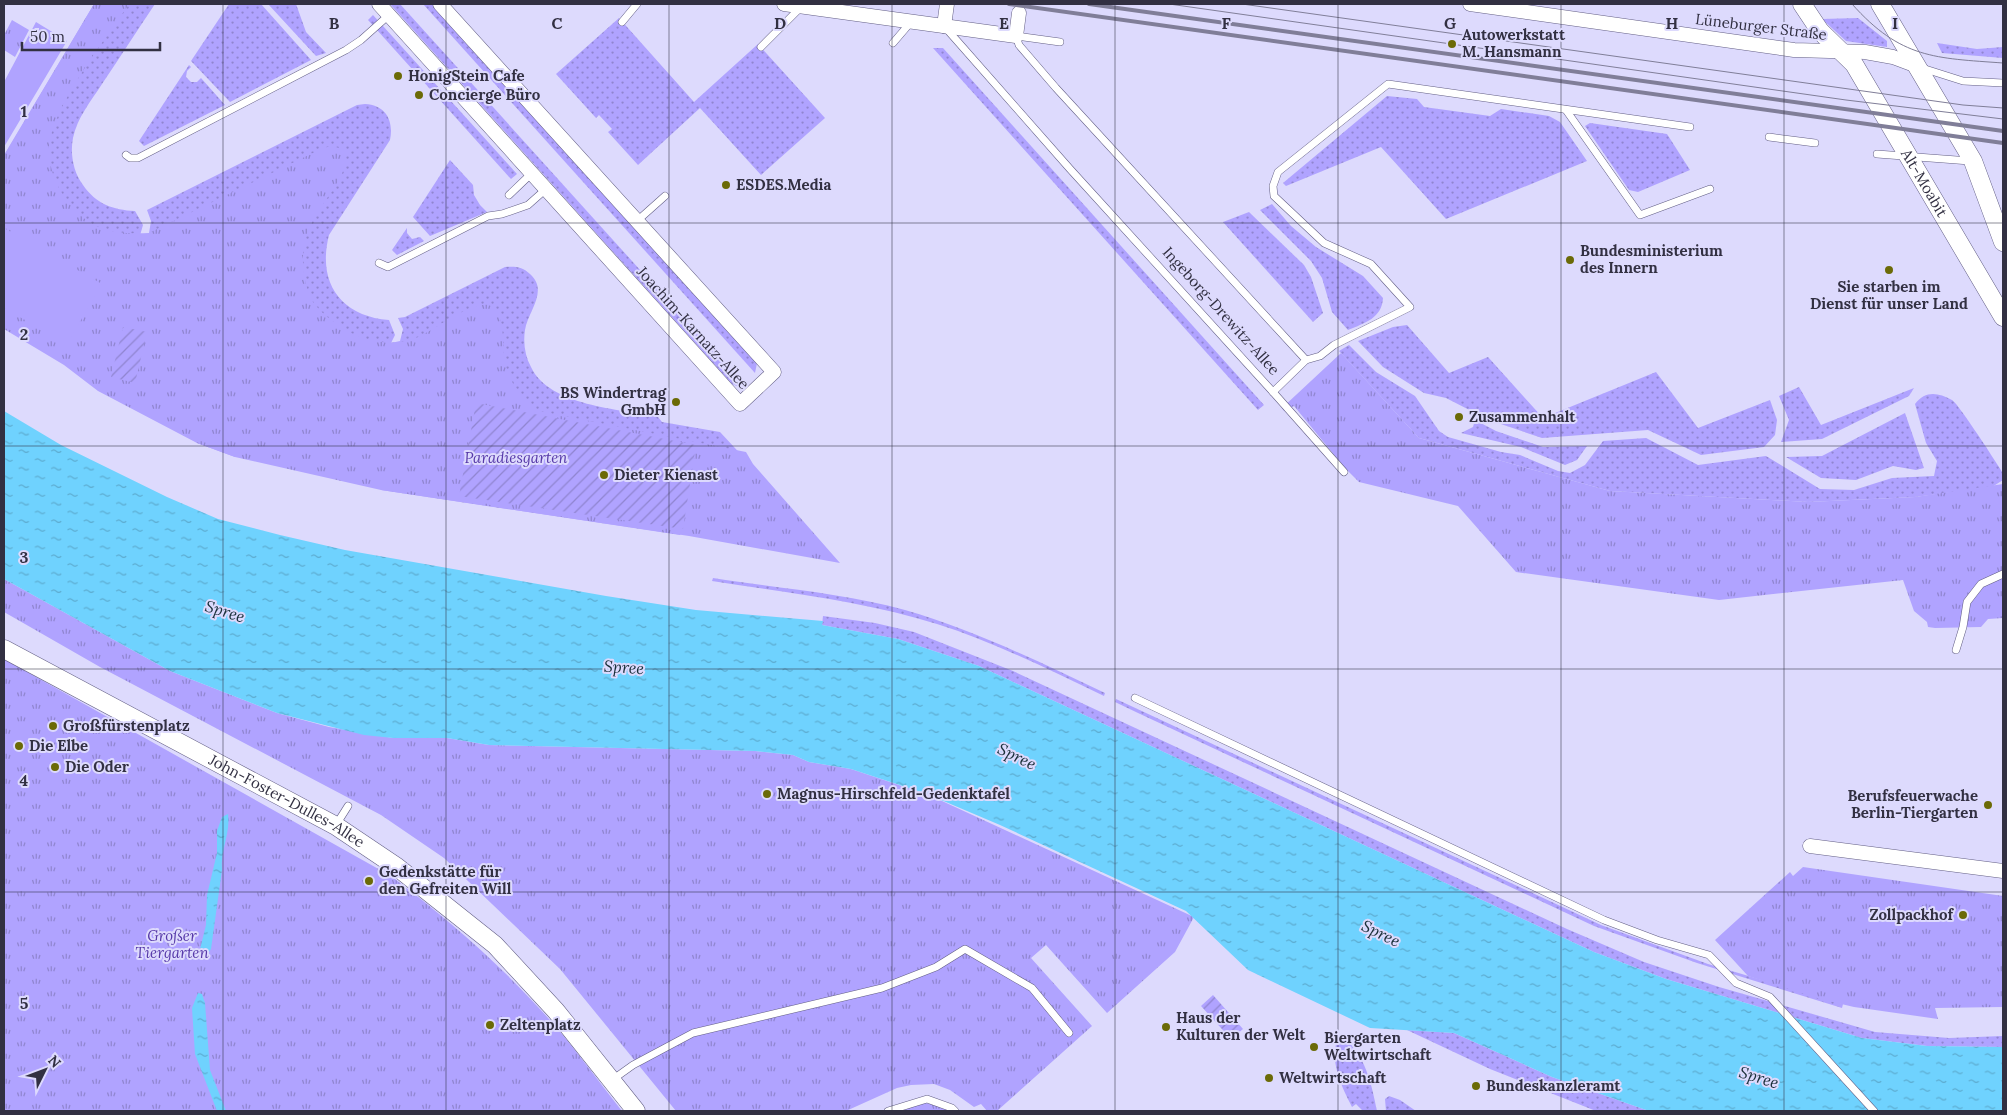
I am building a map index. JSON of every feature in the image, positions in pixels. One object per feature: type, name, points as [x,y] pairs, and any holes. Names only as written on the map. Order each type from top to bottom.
[{"type":"street","name":"Joachim-Karnatz-Allee","points":[[379,4],[740,404],[774,372],[440,4]]},
{"type":"street","points":[[784,4],[1016,36],[1019,13]]},
{"type":"street","points":[[944,26],[947,4]]},
{"type":"street","name":"Lüneburger Straße","points":[[1470,4],[1794,50],[1840,52]]},
{"type":"street","name":"Alt-Moabit","points":[[1802,4],[1820,31],[1854,64],[2003,316]]},
{"type":"street","points":[[1880,4],[1973,161],[2003,242]]},
{"type":"street","points":[[1840,52],[1893,57],[1917,66]]},
{"type":"street","name":"John-Foster-Dulles-Allee","points":[[4,649],[336,826],[397,867],[495,945],[556,1011],[636,1111]]},
{"type":"street","points":[[1810,846],[2003,871]]},
{"type":"lane","points":[[622,22],[637,4]]},
{"type":"lane","points":[[761,47],[802,7]]},
{"type":"lane","points":[[126,155],[130,158],[138,158],[346,50],[361,40],[389,15]]},
{"type":"lane","points":[[893,42],[911,21]]},
{"type":"lane","name":"Ingeborg-Drewitz-Allee","points":[[944,26],[1070,169],[1273,392],[1306,360],[1056,88],[1019,45],[1016,36]]},
{"type":"lane","points":[[1016,36],[1060,42]]},
{"type":"lane","points":[[1917,66],[1963,81],[2003,83]]},
{"type":"lane","points":[[1306,360],[1320,356],[1334,345],[1410,307],[1371,264],[1324,243],[1274,196],[1273,186],[1278,172],[1388,84],[1690,127]]},
{"type":"lane","points":[[1566,110],[1640,215],[1710,189]]},
{"type":"lane","points":[[1769,137],[1815,143]]},
{"type":"lane","points":[[1877,154],[1973,161]]},
{"type":"lane","points":[[509,195],[532,173]]},
{"type":"lane","points":[[379,263],[388,267],[488,216],[528,205],[546,188]]},
{"type":"lane","points":[[637,221],[666,196]]},
{"type":"lane","points":[[1273,392],[1344,472]]},
{"type":"lane","points":[[1956,650],[1963,627],[1967,602],[1981,584],[2003,574]]},
{"type":"lane","points":[[1134,698],[1604,920],[1657,940],[1709,955],[1736,983],[1772,999],[1874,1111]]},
{"type":"lane","points":[[336,826],[348,806]]},
{"type":"lane","points":[[612,1080],[633,1065],[693,1033],[882,988],[936,967],[965,949],[1032,988],[1069,1032]]},
{"type":"lane","points":[[888,1111],[927,1099],[952,1108],[955,1111]]},
{"type":"green space","points":[[94,4],[155,4],[85,110],[73,138],[72,156],[75,168],[88,192],[106,205],[135,211],[143,225],[96,388],[4,156]]},
{"type":"green space","points":[[94,4],[129,4],[67,97],[57,117],[51,136],[49,153],[53,173],[61,191],[68,202],[86,220],[114,232],[149,233],[323,148],[338,148],[346,152],[346,161],[339,179],[309,228],[303,254],[304,277],[307,288],[313,302],[327,317],[344,329],[361,337],[389,343],[416,338],[454,316],[475,307],[491,306],[499,316],[505,363],[510,378],[523,396],[539,411],[746,452],[753,464],[840,563],[689,536],[381,490],[235,457],[197,443],[98,391],[64,365],[4,329],[4,155]]},
{"type":"green space","points":[[229,4],[261,4],[311,60],[230,102],[191,61]]},
{"type":"green space","points":[[268,4],[296,4],[306,32],[326,53],[316,56]]},
{"type":"green space","points":[[390,4],[400,4],[743,384],[739,387],[732,384]]},
{"type":"green space","points":[[423,4],[434,4],[757,363],[755,373]]},
{"type":"green space","points":[[373,15],[517,174],[511,179],[368,20]]},
{"type":"green space","points":[[619,18],[694,102],[758,44],[825,118],[761,175],[700,108],[638,165],[608,132],[612,129],[599,115],[596,118],[556,74]]},
{"type":"green space","points":[[1858,18],[1887,41],[1887,47],[1846,41],[1822,19]]},
{"type":"green space","points":[[12,20],[29,30],[15,57],[4,50],[4,35]]},
{"type":"green space","points":[[36,22],[67,41],[4,147],[4,82]]},
{"type":"green space","points":[[1937,43],[1977,49],[2003,47],[2003,58],[1942,53]]},
{"type":"green space","points":[[933,48],[943,48],[1264,405],[1258,410]]},
{"type":"green space","points":[[189,65],[191,67],[187,71],[186,77],[191,82],[197,82],[201,78],[225,105],[144,146],[139,141]]},
{"type":"green space","points":[[1387,96],[1417,99],[1424,107],[1490,116],[1501,109],[1549,116],[1560,122],[1587,161],[1446,219],[1381,147],[1286,186],[1283,183]]},
{"type":"green space","points":[[365,104],[378,107],[387,115],[391,126],[390,140],[329,235],[326,268],[336,294],[345,304],[357,312],[389,320],[395,335],[391,343],[400,341],[403,329],[398,318],[405,317],[505,267],[525,270],[535,281],[538,287],[538,294],[525,330],[524,345],[529,363],[540,380],[553,390],[587,404],[658,417],[662,422],[720,432],[748,462],[680,535],[381,490],[366,419],[235,457],[197,443],[121,322],[149,233],[151,221],[147,210],[357,105]]},
{"type":"green space","points":[[1590,123],[1667,134],[1690,170],[1638,192],[1629,190],[1585,126]]},
{"type":"green space","points":[[450,160],[473,185],[474,195],[487,212],[430,236],[413,217]]},
{"type":"green space","points":[[1272,204],[1291,226],[1316,247],[1363,276],[1383,298],[1380,310],[1372,319],[1348,330],[1332,312],[1322,278],[1311,261],[1260,210]]},
{"type":"green space","points":[[1249,212],[1304,265],[1311,277],[1323,313],[1313,322],[1223,222]]},
{"type":"green space","points":[[4,228],[102,284],[67,344],[4,308]]},
{"type":"green space","points":[[407,228],[407,233],[412,239],[420,237],[424,241],[397,255],[392,250]]},
{"type":"green space","points":[[1407,325],[1449,373],[1488,357],[1543,418],[1656,372],[1698,428],[1770,400],[1777,420],[1775,435],[1764,447],[1701,455],[1648,430],[1542,438],[1489,420],[1446,398],[1424,393],[1383,367],[1358,341],[1393,327]]},
{"type":"green space","points":[[123,327],[147,332],[135,383],[111,377]]},
{"type":"green space","points":[[1349,345],[1376,372],[1415,396],[1439,431],[1448,437],[1501,452],[1520,455],[1558,471],[1570,473],[1585,465],[1603,441],[1646,438],[1698,465],[1766,456],[1820,489],[1854,490],[1892,478],[1934,476],[1937,461],[1926,443],[1915,404],[1927,395],[1936,394],[1947,397],[1956,404],[2003,473],[2003,480],[1992,487],[1915,497],[1808,502],[1610,491],[1419,438],[1339,351]]},
{"type":"green space","points":[[1341,353],[1419,438],[1610,491],[1808,502],[1915,497],[2003,484],[2003,618],[1988,619],[1981,627],[1928,627],[1927,622],[1914,611],[1903,580],[1719,600],[1516,572],[1458,506],[1359,482],[1345,468],[1294,406],[1284,411],[1282,408]]},
{"type":"green space","points":[[1799,387],[1821,425],[1914,388],[1909,396],[1822,439],[1781,442],[1789,420],[1779,396]]},
{"type":"green space","name":"Paradiesgarten","points":[[476,403],[696,445],[683,529],[459,496]]},
{"type":"green space","points":[[1905,413],[1924,468],[1916,470],[1893,466],[1856,480],[1821,478],[1786,457],[1822,456]]},
{"type":"green space","points":[[1475,420],[1496,431],[1543,447],[1587,446],[1577,460],[1565,465],[1521,447],[1461,433],[1473,427]]},
{"type":"green space","points":[[713,578],[858,599],[905,610],[981,637],[1105,693],[1104,696],[1001,648],[937,624],[853,603],[712,581]]},
{"type":"green space","points":[[4,579],[170,671],[277,713],[329,727],[393,738],[447,738],[489,745],[755,751],[793,755],[809,762],[851,769],[929,795],[1194,917],[1175,952],[1107,1013],[1046,945],[1031,958],[1092,1026],[997,1111],[987,1111],[981,1104],[974,1107],[950,1090],[934,1084],[897,1088],[846,1111],[676,1111],[560,969],[444,858],[381,815],[100,667],[4,612]]},
{"type":"green space","points":[[823,616],[875,623],[914,632],[1013,671],[1567,929],[1644,962],[1719,987],[1875,1032],[1949,1038],[2003,1036],[2003,1047],[1927,1046],[1862,1038],[1666,979],[1594,952],[979,666],[898,639],[822,625]]},
{"type":"green space","name":"Großer Tiergarten","points":[[4,659],[391,876],[433,909],[493,961],[531,999],[559,1030],[622,1111],[4,1111]]},
{"type":"green space","points":[[1116,699],[1601,925],[1708,964],[1843,1004],[1842,1008],[1697,963],[1594,926],[1138,713],[1115,702]]},
{"type":"green space","points":[[1803,867],[2003,896],[2003,1007],[1935,1008],[1938,1019],[1854,1007],[1820,999],[1748,976],[1715,940],[1790,872],[1793,876]]},
{"type":"green space","points":[[1213,995],[1243,1029],[1231,1039],[1201,1006]]},
{"type":"green space","points":[[1407,1030],[1454,1033],[1552,1077],[1649,1111],[1596,1111],[1490,1069]]},
{"type":"green space","points":[[1339,1037],[1350,1043],[1362,1060],[1373,1091],[1377,1111],[1363,1111],[1356,1104],[1352,1107],[1343,1088],[1335,1062],[1336,1045]]},
{"type":"green space","points":[[1389,1096],[1400,1100],[1416,1111],[1386,1111],[1385,1099]]},
{"type":"green space","points":[[925,1103],[952,1108],[955,1111],[895,1111]]},
{"type":"water","name":"Spree","points":[[4,411],[61,445],[167,497],[218,519],[345,550],[606,596],[696,610],[823,621],[822,625],[898,639],[979,666],[1594,952],[1666,979],[1862,1038],[1927,1046],[2003,1047],[2003,1111],[1649,1111],[1552,1077],[1454,1033],[1370,1028],[1248,970],[1186,911],[1000,825],[927,794],[851,769],[809,762],[793,755],[755,751],[489,745],[447,738],[393,738],[364,735],[277,713],[170,671],[4,579]]},
{"type":"water","points":[[228,814],[229,821],[211,949],[205,958],[200,949],[206,925],[207,895],[217,853],[217,831],[222,817]]},
{"type":"water","points":[[198,993],[202,994],[205,1003],[210,1070],[226,1111],[217,1111],[195,1054],[192,1008]]},
{"type":"tram line","points":[[1169,4],[1846,100],[2003,119]]},
{"type":"tram line","points":[[1242,4],[1963,105],[2003,108]]},
{"type":"tram line","points":[[1852,4],[1870,22],[1903,46],[1938,57],[2003,63]]},
{"type":"railway","points":[[1009,4],[2003,143]]},
{"type":"railway","points":[[1089,4],[2003,131]]},
{"type":"place","name":"Autowerkstatt M. Hansmann","points":[[1452,44]]},
{"type":"place","name":"HonigStein Cafe","points":[[398,76]]},
{"type":"place","name":"Concierge Büro","points":[[419,95]]},
{"type":"place","name":"ESDES.Media","points":[[726,185]]},
{"type":"place","name":"Bundesministerium des Innern","points":[[1570,260]]},
{"type":"place","name":"Sie starben im Dienst für unser Land","points":[[1889,270]]},
{"type":"place","name":"BS Windertrag GmbH","points":[[676,402]]},
{"type":"place","name":"Zusammenhalt","points":[[1459,417]]},
{"type":"place","name":"Dieter Kienast","points":[[604,475]]},
{"type":"place","name":"Großfürstenplatz","points":[[53,726]]},
{"type":"place","name":"Die Elbe","points":[[19,746]]},
{"type":"place","name":"Die Oder","points":[[55,767]]},
{"type":"place","name":"Magnus-Hirschfeld-Gedenktafel","points":[[767,794]]},
{"type":"place","name":"Berufsfeuerwache Berlin-Tiergarten","points":[[1988,805]]},
{"type":"place","name":"Gedenkstätte für den Gefreiten Will","points":[[369,881]]},
{"type":"place","name":"Zollpackhof","points":[[1963,915]]},
{"type":"place","name":"Zeltenplatz","points":[[490,1025]]},
{"type":"place","name":"Haus der Kulturen der Welt","points":[[1166,1027]]},
{"type":"place","name":"Biergarten Weltwirtschaft","points":[[1314,1047]]},
{"type":"place","name":"Weltwirtschaft","points":[[1269,1078]]},
{"type":"place","name":"Bundeskanzleramt","points":[[1476,1086]]}]
